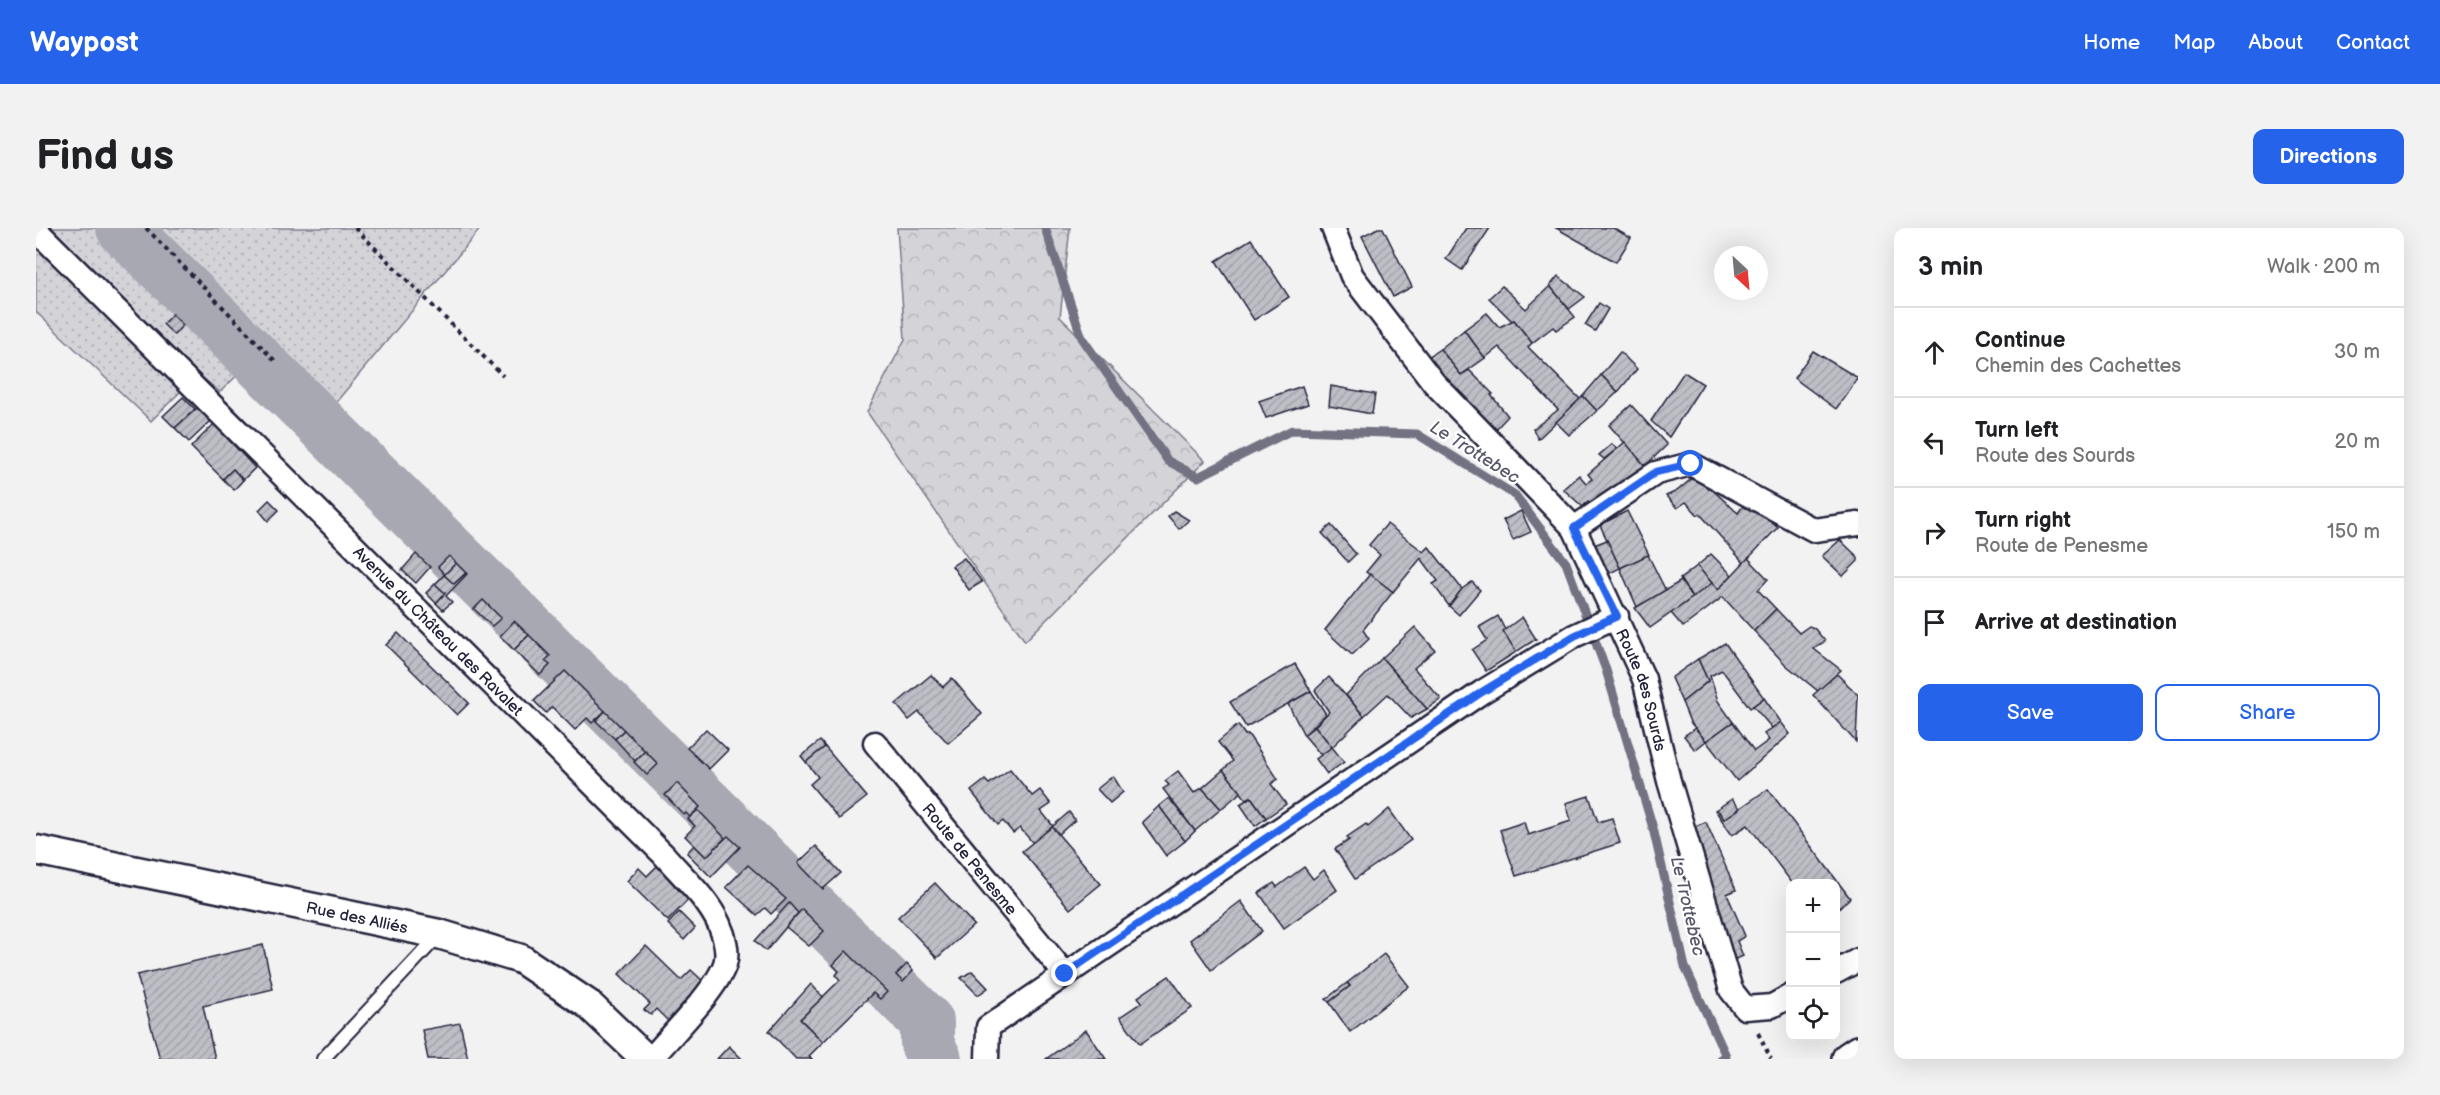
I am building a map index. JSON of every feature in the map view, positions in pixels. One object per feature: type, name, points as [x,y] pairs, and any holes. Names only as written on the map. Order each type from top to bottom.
[{"type":"highway","points":[[1849,1059],[1858,1053]]},
{"type":"street","name":"Route des Sourds","points":[[1333,228],[1353,276],[1434,383],[1574,528],[1617,616],[1644,679],[1669,781],[1731,990],[1745,1008],[1772,1006],[1786,999]]},
{"type":"street","name":"Avenue du Château des Ravalet","points":[[36,230],[664,855],[706,903],[719,924],[726,943],[725,964],[712,986],[651,1059]]},
{"type":"street","points":[[1574,528],[1656,472],[1691,464],[1814,530],[1858,524]]},
{"type":"street","points":[[987,1059],[988,1027],[1482,692],[1574,636],[1617,616]]},
{"type":"street","name":"Route de Penesme","points":[[875,743],[1065,974]]},
{"type":"street","name":"Rue des Alliés","points":[[36,850],[440,934],[521,959],[588,1004],[645,1059]]},
{"type":"street","points":[[1840,970],[1858,960]]},
{"type":"lane","points":[[323,1059],[440,934]]},
{"type":"path","points":[[146,228],[277,363]]},
{"type":"path","points":[[355,228],[503,376]]},
{"type":"green space","points":[[36,228],[481,228],[327,413],[254,359],[220,392],[198,374],[151,421],[36,312]]},
{"type":"green space","points":[[897,228],[1070,228],[1060,317],[1205,461],[1025,641],[867,412],[905,339]]},
{"type":"building","points":[[1383,228],[1412,287],[1393,297],[1362,236]]},
{"type":"building","points":[[1466,228],[1490,228],[1462,270],[1446,259]]},
{"type":"building","points":[[1556,228],[1613,228],[1631,238],[1616,262]]},
{"type":"building","points":[[1251,239],[1289,297],[1254,320],[1216,261]]},
{"type":"building","points":[[1558,276],[1585,297],[1569,309],[1550,286]]},
{"type":"building","points":[[1502,286],[1526,309],[1550,286],[1575,317],[1556,330],[1553,327],[1532,343],[1514,320],[1512,321],[1489,298]]},
{"type":"building","points":[[1599,303],[1608,309],[1595,331],[1585,325]]},
{"type":"building","points":[[1487,313],[1499,327],[1514,320],[1532,343],[1528,347],[1580,399],[1538,439],[1533,429],[1558,410],[1499,347],[1485,358],[1464,330]]},
{"type":"building","points":[[172,314],[183,325],[174,335],[163,324]]},
{"type":"building","points":[[1464,330],[1485,358],[1461,375],[1440,349]]},
{"type":"building","points":[[1440,349],[1461,375],[1469,370],[1493,394],[1491,395],[1508,416],[1496,429],[1450,386],[1428,357]]},
{"type":"building","points":[[1813,351],[1858,378],[1836,409],[1794,378]]},
{"type":"building","points":[[1620,352],[1637,369],[1618,392],[1601,375]]},
{"type":"building","points":[[1684,372],[1703,384],[1669,437],[1651,421]]},
{"type":"building","points":[[1601,375],[1618,392],[1597,411],[1583,396]]},
{"type":"building","points":[[1302,386],[1308,404],[1266,418],[1259,401]]},
{"type":"building","points":[[1331,386],[1375,394],[1372,414],[1329,406]]},
{"type":"building","points":[[1583,396],[1597,411],[1569,435],[1556,422]]},
{"type":"building","points":[[183,397],[195,409],[175,428],[163,416]]},
{"type":"building","points":[[1631,405],[1667,445],[1645,466],[1609,425]]},
{"type":"building","points":[[199,406],[212,420],[189,442],[175,428]]},
{"type":"building","points":[[214,424],[255,468],[243,480],[233,469],[223,479],[191,447]]},
{"type":"building","points":[[1625,442],[1645,466],[1633,477],[1592,506],[1588,501],[1583,507],[1563,489],[1579,475],[1586,483],[1592,479],[1588,474]]},
{"type":"building","points":[[1612,444],[1617,449],[1604,459],[1599,455]]},
{"type":"building","points":[[233,469],[243,480],[234,490],[223,479]]},
{"type":"building","points":[[1696,475],[1738,513],[1747,500],[1778,527],[1744,563],[1700,514],[1698,515],[1686,502],[1677,508],[1666,496],[1677,491]]},
{"type":"building","points":[[269,500],[279,510],[268,521],[259,510]]},
{"type":"building","points":[[1174,511],[1189,520],[1179,529],[1168,516]]},
{"type":"building","points":[[1521,511],[1531,532],[1513,540],[1503,520]]},
{"type":"building","points":[[1627,511],[1649,555],[1620,568],[1600,525]]},
{"type":"building","points":[[1387,524],[1424,552],[1429,547],[1462,589],[1449,606],[1433,584],[1438,581],[1421,558],[1393,592],[1366,572],[1380,555],[1369,545]]},
{"type":"building","points":[[1331,525],[1356,554],[1348,562],[1322,533]]},
{"type":"building","points":[[1607,540],[1620,568],[1608,574],[1594,545]]},
{"type":"building","points":[[1840,540],[1858,557],[1858,561],[1843,576],[1822,556]]},
{"type":"building","points":[[416,554],[430,567],[416,583],[402,570]]},
{"type":"building","points":[[1711,554],[1732,575],[1718,590],[1697,566]]},
{"type":"building","points":[[1648,555],[1666,591],[1637,607],[1620,568]]},
{"type":"building","points":[[449,556],[456,563],[445,575],[438,567]]},
{"type":"building","points":[[964,558],[982,582],[969,590],[952,566]]},
{"type":"building","points":[[1748,558],[1768,579],[1758,590],[1776,609],[1754,631],[1723,597],[1683,627],[1671,613],[1712,583],[1718,590]]},
{"type":"building","points":[[456,563],[466,573],[454,584],[444,575]]},
{"type":"building","points":[[1697,566],[1712,583],[1692,598],[1680,579]]},
{"type":"building","points":[[466,573],[446,596],[452,602],[443,610],[436,603],[445,593],[435,584],[444,575],[454,584]]},
{"type":"building","points":[[1370,574],[1393,592],[1363,630],[1369,639],[1352,655],[1325,630]]},
{"type":"building","points":[[1681,581],[1692,598],[1650,628],[1635,608]]},
{"type":"building","points":[[1472,582],[1480,590],[1459,615],[1449,606],[1462,589]]},
{"type":"building","points":[[435,584],[445,593],[436,603],[426,593]]},
{"type":"building","points":[[483,600],[501,618],[492,626],[474,609]]},
{"type":"building","points":[[1776,609],[1799,633],[1809,626],[1814,628],[1825,641],[1814,649],[1841,670],[1818,691],[1786,665],[1754,631]]},
{"type":"building","points":[[1498,616],[1516,652],[1486,671],[1472,650],[1487,640],[1479,627]]},
{"type":"building","points":[[1522,617],[1536,639],[1516,652],[1503,631]]},
{"type":"building","points":[[514,621],[529,635],[514,650],[500,636]]},
{"type":"building","points":[[1415,627],[1435,650],[1414,668],[1441,699],[1427,709],[1382,658]]},
{"type":"building","points":[[398,633],[469,703],[457,715],[386,645]]},
{"type":"building","points":[[529,635],[550,656],[545,661],[550,665],[540,675],[514,650]]},
{"type":"building","points":[[1725,643],[1764,698],[1750,708],[1722,670],[1710,676],[1718,701],[1733,722],[1706,741],[1690,722],[1682,702],[1708,681],[1698,659]]},
{"type":"building","points":[[1382,658],[1427,709],[1411,718],[1388,694],[1364,716],[1346,695]]},
{"type":"building","points":[[1698,659],[1708,681],[1682,702],[1671,678]]},
{"type":"building","points":[[1295,664],[1311,691],[1246,727],[1230,702]]},
{"type":"building","points":[[565,671],[605,711],[592,723],[587,718],[575,730],[552,707],[546,713],[534,701]]},
{"type":"building","points":[[1837,674],[1858,695],[1856,742],[1813,695]]},
{"type":"building","points":[[931,675],[943,687],[952,678],[982,714],[948,743],[919,712],[909,720],[896,704]]},
{"type":"building","points":[[1329,677],[1364,716],[1332,747],[1315,726],[1329,712],[1315,690]]},
{"type":"building","points":[[1311,691],[1326,714],[1304,735],[1288,704]]},
{"type":"building","points":[[1764,698],[1781,722],[1772,728],[1753,706]]},
{"type":"building","points":[[605,711],[624,730],[615,739],[596,721]]},
{"type":"building","points":[[1733,722],[1754,751],[1769,740],[1764,734],[1781,722],[1790,734],[1737,781],[1706,741]]},
{"type":"building","points":[[1238,725],[1245,735],[1248,734],[1278,779],[1271,784],[1286,804],[1266,818],[1251,797],[1246,799],[1223,770],[1233,761],[1218,742]]},
{"type":"building","points":[[1315,726],[1332,747],[1321,755],[1304,735]]},
{"type":"building","points":[[1695,728],[1706,741],[1695,750],[1684,736]]},
{"type":"building","points":[[706,729],[728,750],[709,769],[687,748]]},
{"type":"building","points":[[624,730],[645,751],[635,761],[615,739]]},
{"type":"building","points":[[820,741],[825,747],[806,762],[801,756]]},
{"type":"building","points":[[825,747],[867,797],[839,819],[810,784],[818,777],[806,762]]},
{"type":"building","points":[[1332,747],[1344,762],[1327,774],[1316,759]]},
{"type":"building","points":[[645,751],[658,764],[647,775],[634,762]]},
{"type":"building","points":[[1010,769],[1032,796],[1040,790],[1051,804],[1041,811],[1053,826],[1033,843],[1020,828],[1013,833],[1003,821],[998,825],[971,791],[985,780],[989,784]]},
{"type":"building","points":[[1223,770],[1241,792],[1221,809],[1202,788]]},
{"type":"building","points":[[1178,771],[1194,793],[1202,788],[1221,809],[1195,831],[1163,789],[1169,785],[1165,781]]},
{"type":"building","points":[[1113,776],[1123,792],[1110,803],[1097,789]]},
{"type":"building","points":[[677,783],[700,807],[690,817],[686,813],[684,815],[665,795]]},
{"type":"building","points":[[1768,789],[1836,879],[1789,879],[1748,825],[1732,835],[1715,810],[1717,809],[1724,819]]},
{"type":"building","points":[[1589,796],[1598,822],[1612,818],[1620,843],[1516,876],[1500,830],[1524,822],[1528,835],[1571,821],[1566,803]]},
{"type":"building","points":[[1251,797],[1266,818],[1255,826],[1240,804]]},
{"type":"building","points":[[1169,798],[1195,831],[1185,841],[1159,806]]},
{"type":"building","points":[[1732,799],[1740,808],[1724,819],[1717,809]]},
{"type":"building","points":[[1159,806],[1185,841],[1166,856],[1142,822]]},
{"type":"building","points":[[1389,809],[1411,840],[1355,879],[1335,849],[1349,840],[1347,837],[1366,824],[1368,827]]},
{"type":"building","points":[[698,810],[725,838],[706,857],[685,836],[695,826],[688,819]]},
{"type":"building","points":[[1069,812],[1075,820],[1059,834],[1052,827]]},
{"type":"building","points":[[1706,822],[1736,890],[1727,894],[1745,936],[1737,941],[1743,956],[1734,960],[1705,884],[1690,828]]},
{"type":"building","points":[[1052,827],[1101,884],[1070,909],[1022,851]]},
{"type":"building","points":[[728,836],[740,847],[711,877],[687,853],[694,845],[706,857]]},
{"type":"building","points":[[816,846],[841,873],[823,889],[798,863]]},
{"type":"building","points":[[748,865],[786,899],[771,914],[765,908],[757,915],[726,887]]},
{"type":"building","points":[[657,866],[688,900],[668,921],[627,881],[639,868],[647,876]]},
{"type":"building","points":[[1304,867],[1313,879],[1324,870],[1337,890],[1284,928],[1259,893],[1274,883],[1277,887]]},
{"type":"building","points":[[935,883],[974,925],[937,958],[898,917]]},
{"type":"building","points":[[1840,885],[1850,898],[1840,907]]},
{"type":"building","points":[[1241,901],[1262,931],[1211,970],[1190,940]]},
{"type":"building","points":[[789,903],[798,913],[766,951],[755,941]]},
{"type":"building","points":[[802,909],[824,931],[809,946],[786,927]]},
{"type":"building","points":[[679,912],[695,928],[684,940],[668,924]]},
{"type":"building","points":[[263,945],[273,989],[203,1006],[215,1059],[160,1059],[137,975]]},
{"type":"building","points":[[646,946],[681,980],[691,970],[703,981],[668,1021],[656,1009],[651,1015],[644,1010],[650,1004],[619,974]]},
{"type":"building","points":[[846,951],[887,992],[880,999],[873,993],[823,1042],[800,1019],[840,980],[836,975],[839,971],[833,965]]},
{"type":"building","points":[[1384,954],[1409,986],[1350,1032],[1329,1002],[1350,986],[1347,983]]},
{"type":"building","points":[[907,964],[913,971],[903,982],[896,975]]},
{"type":"building","points":[[972,971],[988,988],[978,995],[961,978]]},
{"type":"building","points":[[1169,976],[1192,1008],[1140,1044],[1120,1017],[1142,1002],[1138,997]]},
{"type":"building","points":[[1347,983],[1350,986],[1329,1002],[1326,999]]},
{"type":"building","points":[[811,984],[823,997],[800,1019],[823,1042],[809,1056],[812,1059],[796,1059],[769,1031]]},
{"type":"building","points":[[460,1023],[468,1059],[428,1059],[422,1030]]},
{"type":"building","points":[[1086,1030],[1106,1059],[1046,1059]]},
{"type":"building","points":[[729,1046],[742,1059],[717,1059]]},
{"type":"waterway","points":[[123,228],[927,1022],[927,1044],[935,1059]]},
{"type":"waterway","name":"Le Trottebec","points":[[1045,228],[1082,338],[1168,461],[1198,477],[1292,430],[1417,434],[1515,495],[1566,563],[1606,670],[1653,828],[1685,967],[1726,1056],[1721,1059]]},
{"type":"route","points":[[1065,974],[1482,692],[1574,636],[1617,616],[1574,528],[1656,472],[1691,464]]}]
